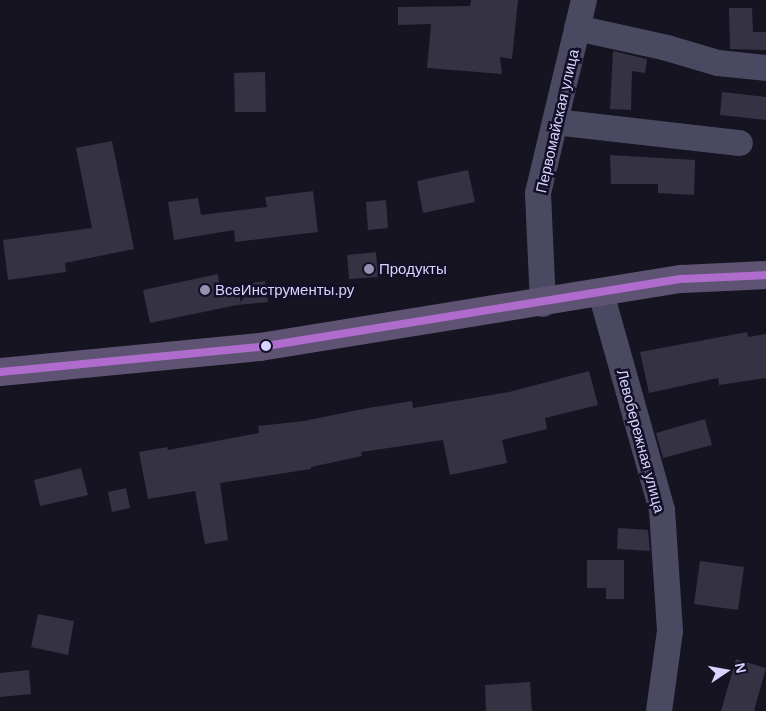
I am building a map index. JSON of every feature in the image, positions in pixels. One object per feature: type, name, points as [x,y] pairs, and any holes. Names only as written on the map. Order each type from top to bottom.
[{"type":"main road","points":[[0,372],[260,347],[543,304],[682,279],[766,275]]},
{"type":"street","name":"Первомайская улица","points":[[543,304],[538,192],[584,0]]},
{"type":"street","points":[[578,28],[667,48],[718,63],[766,68]]},
{"type":"street","points":[[555,122],[740,143]]},
{"type":"street","name":"Левобережная улица","points":[[600,293],[662,510],[670,631],[659,711]]},
{"type":"building","points":[[471,0],[518,0],[512,59],[500,57],[502,74],[427,68],[431,24],[398,25],[398,7],[470,6]]},
{"type":"building","points":[[729,8],[752,8],[753,32],[766,32],[766,50],[730,49]]},
{"type":"building","points":[[613,51],[647,59],[645,73],[632,71],[631,110],[610,109]]},
{"type":"building","points":[[265,72],[266,112],[235,112],[234,73]]},
{"type":"building","points":[[722,92],[766,97],[766,120],[720,115]]},
{"type":"building","points":[[112,141],[134,249],[65,263],[66,272],[8,280],[3,240],[92,228],[76,148]]},
{"type":"building","points":[[610,155],[695,160],[694,195],[658,193],[658,184],[611,184]]},
{"type":"building","points":[[468,170],[475,202],[423,213],[417,181]]},
{"type":"building","points":[[313,191],[318,232],[235,242],[234,230],[174,240],[168,202],[198,198],[201,215],[267,207],[265,197]]},
{"type":"building","points":[[386,200],[388,228],[368,230],[366,202]]},
{"type":"building","points":[[376,252],[378,277],[349,279],[347,255]]},
{"type":"building","points":[[218,274],[220,288],[265,281],[268,302],[237,305],[150,323],[143,290]]},
{"type":"building","points":[[747,332],[748,337],[766,334],[766,378],[719,385],[718,378],[649,393],[640,352]]},
{"type":"building","points":[[589,371],[598,405],[545,418],[547,429],[502,440],[507,463],[450,475],[443,440],[361,452],[362,456],[311,467],[311,469],[220,483],[228,540],[205,544],[195,491],[148,499],[139,452],[167,447],[168,450],[259,433],[258,426],[304,421],[368,408],[412,401],[413,408],[509,392]]},
{"type":"building","points":[[705,419],[712,445],[663,458],[656,433]]},
{"type":"building","points":[[81,468],[88,495],[40,506],[34,480]]},
{"type":"building","points":[[126,488],[130,508],[112,512],[108,492]]},
{"type":"building","points":[[618,528],[648,530],[650,551],[617,549]]},
{"type":"building","points":[[587,560],[624,560],[624,599],[606,599],[606,588],[587,588]]},
{"type":"building","points":[[700,561],[744,567],[738,610],[694,604]]},
{"type":"building","points":[[38,614],[74,621],[68,655],[31,647]]},
{"type":"building","points":[[736,659],[766,668],[754,711],[721,711]]},
{"type":"building","points":[[29,670],[31,694],[0,697],[0,673]]},
{"type":"building","points":[[530,682],[532,711],[486,711],[485,685]]},
{"type":"transit line","points":[[0,372],[260,347],[682,279],[766,275]]},
{"type":"place","name":"Продукты","points":[[369,269]]},
{"type":"place","name":"ВсеИнструменты.ру","points":[[205,290]]}]
